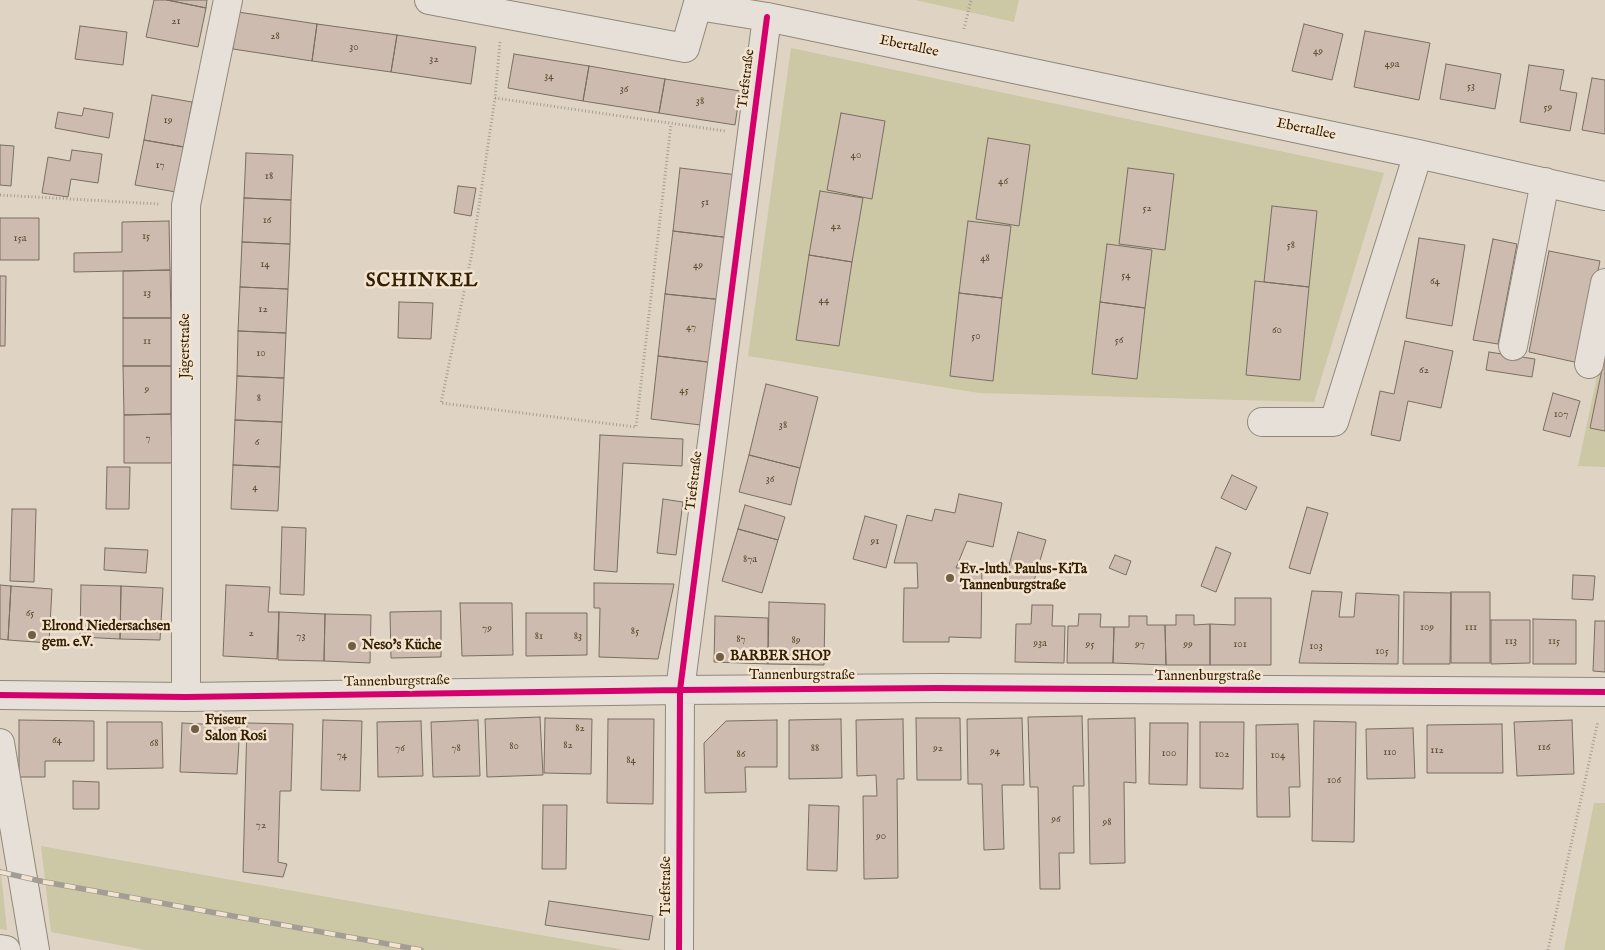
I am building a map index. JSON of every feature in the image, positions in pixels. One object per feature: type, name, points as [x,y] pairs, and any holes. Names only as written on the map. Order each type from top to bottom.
[{"type":"street","name":"Jägerstraße","points":[[186,697],[186,205],[228,0]]},
{"type":"street","name":"Ebertallee","points":[[429,0],[684,48],[698,3],[1418,154],[1605,196]]},
{"type":"street","name":"Tiefstraße","points":[[679,950],[680,690],[767,17]]},
{"type":"street","points":[[1262,422],[1334,422],[1418,154]]},
{"type":"street","points":[[1513,346],[1545,182]]},
{"type":"street","points":[[1589,364],[1605,283]]},
{"type":"street","name":"Tannenburgstraße","points":[[0,695],[186,697],[958,688],[1605,692]]},
{"type":"street","points":[[0,742],[35,950]]},
{"type":"street","points":[[0,949],[6,950]]},
{"type":"path","points":[[502,15],[495,98],[472,254],[442,403],[636,427],[671,124]]},
{"type":"path","points":[[495,98],[752,135]]},
{"type":"path","points":[[0,195],[186,205]]},
{"type":"path","points":[[1548,950],[1605,692]]},
{"type":"shaded area","points":[[915,0],[1019,0],[1014,22]]},
{"type":"shaded area","points":[[791,48],[1384,173],[1314,402],[979,393],[748,356]]},
{"type":"shaded area","points":[[1605,338],[1605,467],[1578,466]]},
{"type":"shaded area","points":[[1594,803],[1605,803],[1605,950],[1564,950]]},
{"type":"shaded area","points":[[41,846],[625,950],[145,950],[51,932]]},
{"type":"shaded area","points":[[0,863],[7,930],[0,929]]},
{"type":"building","points":[[154,0],[167,0],[206,8],[198,47],[146,37]]},
{"type":"building","points":[[167,0],[207,0],[206,8]]},
{"type":"building","points":[[238,12],[317,24],[312,61],[233,49]]},
{"type":"building","points":[[317,24],[397,35],[391,72],[312,61]]},
{"type":"building","points":[[1304,24],[1343,34],[1332,80],[1292,71]]},
{"type":"building","points":[[80,26],[127,32],[123,65],[75,59]]},
{"type":"building","points":[[1365,31],[1430,43],[1419,100],[1354,87]]},
{"type":"building","points":[[397,35],[476,47],[471,84],[391,72]]},
{"type":"building","points":[[514,54],[589,66],[583,101],[508,88]]},
{"type":"building","points":[[1446,64],[1501,74],[1495,109],[1440,99]]},
{"type":"building","points":[[1529,65],[1564,70],[1560,90],[1577,93],[1570,131],[1520,122]]},
{"type":"building","points":[[589,66],[665,79],[659,113],[583,101]]},
{"type":"building","points":[[1592,78],[1605,80],[1605,134],[1582,130]]},
{"type":"building","points":[[665,79],[740,91],[735,125],[659,113]]},
{"type":"building","points":[[152,95],[192,102],[184,147],[144,140]]},
{"type":"building","points":[[84,108],[113,113],[109,138],[55,128],[58,112],[82,116]]},
{"type":"building","points":[[841,113],[885,121],[872,199],[827,190]]},
{"type":"building","points":[[988,138],[1030,145],[1019,226],[976,219]]},
{"type":"building","points":[[144,140],[184,147],[176,192],[135,185]]},
{"type":"building","points":[[0,145],[14,146],[11,186],[0,185]]},
{"type":"building","points":[[72,150],[102,154],[98,183],[71,179],[68,197],[42,193],[48,157],[70,161]]},
{"type":"building","points":[[246,153],[293,155],[291,200],[244,198]]},
{"type":"building","points":[[680,168],[738,175],[731,238],[673,231]]},
{"type":"building","points":[[1128,168],[1174,174],[1165,250],[1119,244]]},
{"type":"building","points":[[458,186],[476,188],[471,216],[454,213]]},
{"type":"building","points":[[820,191],[863,198],[852,262],[809,255]]},
{"type":"building","points":[[244,198],[291,200],[290,244],[242,242]]},
{"type":"building","points":[[1272,206],[1317,211],[1309,287],[1264,282]]},
{"type":"building","points":[[0,218],[39,218],[39,260],[0,260]]},
{"type":"building","points":[[169,221],[170,270],[74,272],[74,253],[122,252],[122,222]]},
{"type":"building","points":[[968,221],[1011,226],[1002,298],[959,293]]},
{"type":"building","points":[[673,231],[731,238],[724,300],[665,294]]},
{"type":"building","points":[[1419,238],[1465,245],[1452,326],[1406,318]]},
{"type":"building","points":[[1493,239],[1517,244],[1498,344],[1473,340]]},
{"type":"building","points":[[242,242],[290,244],[288,289],[240,287]]},
{"type":"building","points":[[1107,244],[1152,250],[1145,308],[1100,302]]},
{"type":"building","points":[[1549,251],[1600,261],[1579,363],[1529,352]]},
{"type":"building","points":[[809,255],[852,262],[839,346],[796,340]]},
{"type":"building","points":[[170,270],[171,318],[123,318],[123,271]]},
{"type":"building","points":[[0,276],[6,276],[5,346],[0,346]]},
{"type":"building","points":[[1255,281],[1309,287],[1300,380],[1246,375]]},
{"type":"building","points":[[240,287],[288,289],[286,333],[238,331]]},
{"type":"building","points":[[959,293],[1002,298],[993,381],[950,376]]},
{"type":"building","points":[[665,294],[724,300],[716,363],[658,356]]},
{"type":"building","points":[[399,302],[433,303],[431,339],[398,338]]},
{"type":"building","points":[[1100,302],[1145,308],[1137,379],[1092,374]]},
{"type":"building","points":[[123,318],[171,318],[171,366],[123,366]]},
{"type":"building","points":[[238,331],[286,333],[284,378],[237,376]]},
{"type":"building","points":[[1405,341],[1453,351],[1441,408],[1408,401],[1400,441],[1371,435],[1380,391],[1394,394]]},
{"type":"building","points":[[1489,352],[1535,359],[1532,377],[1486,370]]},
{"type":"building","points":[[1605,355],[1605,431],[1590,428]]},
{"type":"building","points":[[658,356],[716,363],[709,426],[651,419]]},
{"type":"building","points":[[123,366],[171,366],[171,414],[124,415]]},
{"type":"building","points":[[237,376],[284,378],[282,422],[235,420]]},
{"type":"building","points":[[766,384],[818,397],[800,468],[749,455]]},
{"type":"building","points":[[1553,393],[1580,401],[1570,437],[1543,430]]},
{"type":"building","points":[[171,414],[172,463],[124,463],[124,415]]},
{"type":"building","points":[[235,420],[282,422],[280,467],[233,465]]},
{"type":"building","points":[[600,435],[683,439],[682,466],[623,463],[617,572],[594,570]]},
{"type":"building","points":[[749,455],[800,468],[791,505],[739,492]]},
{"type":"building","points":[[233,465],[280,467],[278,511],[231,509]]},
{"type":"building","points":[[107,467],[130,467],[129,509],[106,509]]},
{"type":"building","points":[[1232,475],[1257,487],[1246,510],[1221,498]]},
{"type":"building","name":"Ev.-luth. Paulus-KiTa Tannenburgstraße","points":[[959,494],[1002,503],[993,547],[967,541],[956,568],[982,568],[981,638],[949,637],[949,642],[903,642],[904,588],[918,588],[917,563],[894,563],[907,515],[932,521],[935,509],[955,513]]},
{"type":"building","points":[[663,499],[683,502],[676,555],[657,553]]},
{"type":"building","points":[[745,505],[785,517],[778,540],[738,529]]},
{"type":"building","points":[[1307,507],[1328,513],[1310,574],[1289,568]]},
{"type":"building","points":[[12,509],[36,509],[34,582],[10,581]]},
{"type":"building","points":[[865,516],[897,525],[886,568],[853,559]]},
{"type":"building","points":[[282,527],[306,528],[304,595],[280,594]]},
{"type":"building","points":[[738,529],[778,540],[762,593],[722,581]]},
{"type":"building","points":[[1018,532],[1046,540],[1031,591],[1004,584]]},
{"type":"building","points":[[1216,547],[1231,553],[1216,592],[1201,586]]},
{"type":"building","points":[[105,548],[148,550],[146,573],[104,570]]},
{"type":"building","points":[[1115,555],[1131,561],[1126,575],[1109,568]]},
{"type":"building","points":[[1573,575],[1595,576],[1593,600],[1572,599]]},
{"type":"building","points":[[594,583],[674,584],[658,659],[599,657],[600,608],[594,608]]},
{"type":"building","points":[[0,585],[11,586],[8,640],[0,639]]},
{"type":"building","points":[[81,585],[121,586],[120,639],[80,637]]},
{"type":"building","points":[[226,585],[270,587],[268,612],[279,612],[277,659],[223,656]]},
{"type":"building","points":[[11,586],[52,589],[49,643],[8,640]]},
{"type":"building","points":[[121,586],[163,588],[160,640],[120,639]]},
{"type":"building","points":[[1312,591],[1342,592],[1339,617],[1354,617],[1356,593],[1399,595],[1398,664],[1299,663]]},
{"type":"building","points":[[1404,592],[1451,593],[1450,664],[1403,664]]},
{"type":"building","points":[[1451,592],[1490,592],[1490,663],[1451,663]]},
{"type":"building","points":[[1235,598],[1271,598],[1271,665],[1210,665],[1210,624],[1235,625]]},
{"type":"building","points":[[769,602],[825,604],[824,665],[768,664]]},
{"type":"building","points":[[460,603],[512,603],[513,655],[462,656]]},
{"type":"building","points":[[1032,605],[1053,605],[1052,626],[1065,626],[1064,663],[1015,662],[1016,624],[1031,624]]},
{"type":"building","points":[[441,611],[441,657],[391,658],[390,612]]},
{"type":"building","points":[[279,612],[325,614],[324,661],[278,660]]},
{"type":"building","points":[[526,613],[587,613],[587,655],[526,656]]},
{"type":"building","points":[[325,614],[371,615],[370,663],[324,661]]},
{"type":"building","points":[[1079,614],[1101,614],[1100,627],[1114,627],[1113,663],[1067,663],[1068,626],[1078,626]]},
{"type":"building","points":[[1176,615],[1194,615],[1194,625],[1210,624],[1210,665],[1166,665],[1165,625],[1176,625]]},
{"type":"building","points":[[715,616],[768,618],[768,664],[714,662]]},
{"type":"building","points":[[1129,616],[1147,616],[1147,625],[1165,625],[1166,665],[1113,663],[1114,627],[1129,627]]},
{"type":"building","points":[[1533,619],[1576,620],[1576,664],[1533,664]]},
{"type":"building","points":[[1491,620],[1530,620],[1530,663],[1491,664]]},
{"type":"building","points":[[1595,621],[1605,621],[1605,672],[1593,671]]},
{"type":"building","points":[[1082,716],[1084,786],[1073,786],[1074,853],[1059,853],[1060,889],[1040,889],[1038,787],[1030,787],[1028,717]]},
{"type":"building","points":[[540,717],[543,775],[487,777],[485,719]]},
{"type":"building","points":[[545,718],[592,719],[591,774],[544,773]]},
{"type":"building","points":[[916,718],[960,718],[961,780],[917,780]]},
{"type":"building","points":[[1022,718],[1024,785],[1002,785],[1004,849],[984,850],[982,784],[968,784],[967,719]]},
{"type":"building","points":[[1135,718],[1136,783],[1124,782],[1125,863],[1090,864],[1088,719]]},
{"type":"building","points":[[608,719],[654,719],[653,804],[607,803]]},
{"type":"building","points":[[841,719],[842,778],[789,779],[789,720]]},
{"type":"building","points":[[903,719],[904,779],[897,779],[898,878],[864,879],[863,796],[877,796],[876,775],[857,776],[856,720]]},
{"type":"building","points":[[19,720],[94,721],[94,761],[45,761],[45,777],[19,777]]},
{"type":"building","points":[[323,720],[362,721],[360,791],[321,790]]},
{"type":"building","points":[[478,720],[480,776],[433,777],[431,722]]},
{"type":"building","points":[[777,720],[777,767],[745,767],[746,792],[705,793],[704,743],[726,721]]},
{"type":"building","points":[[1572,720],[1574,774],[1517,776],[1514,722]]},
{"type":"building","points":[[421,721],[423,776],[378,777],[377,722]]},
{"type":"building","points":[[1314,721],[1356,722],[1354,842],[1312,841]]},
{"type":"building","points":[[107,722],[162,722],[163,768],[107,769]]},
{"type":"building","points":[[1200,722],[1244,722],[1243,789],[1200,788]]},
{"type":"building","points":[[182,723],[240,726],[237,774],[180,772]]},
{"type":"building","points":[[247,723],[293,724],[291,791],[280,791],[278,862],[287,864],[283,877],[243,872]]},
{"type":"building","points":[[1150,723],[1188,723],[1187,785],[1149,784]]},
{"type":"building","points":[[1298,724],[1300,787],[1289,787],[1290,817],[1257,817],[1256,725]]},
{"type":"building","points":[[1502,724],[1503,773],[1427,773],[1427,725]]},
{"type":"building","points":[[1413,728],[1415,778],[1367,779],[1366,729]]},
{"type":"building","points":[[73,781],[99,782],[99,809],[73,809]]},
{"type":"building","points":[[543,805],[567,805],[566,869],[542,869]]},
{"type":"building","points":[[809,805],[839,806],[837,871],[807,870]]},
{"type":"building","points":[[549,901],[653,916],[649,940],[545,925]]},
{"type":"railway","points":[[0,872],[45,882],[421,950]]},
{"type":"cycle path","points":[[679,950],[680,690],[767,17]]},
{"type":"cycle path","points":[[0,695],[186,697],[938,688],[1605,692]]},
{"type":"place","name":"Ev.-luth. Paulus-KiTa Tannenburgstraße","points":[[950,578]]},
{"type":"place","name":"Elrond Niedersachsen gem. e.V.","points":[[32,635]]},
{"type":"place","name":"Neso's Küche","points":[[352,646]]},
{"type":"place","name":"BARBER SHOP","points":[[720,657]]},
{"type":"place","name":"Friseur Salon Rosi","points":[[195,729]]},
{"type":"district","name":"SCHINKEL","points":[[422,282]]}]
